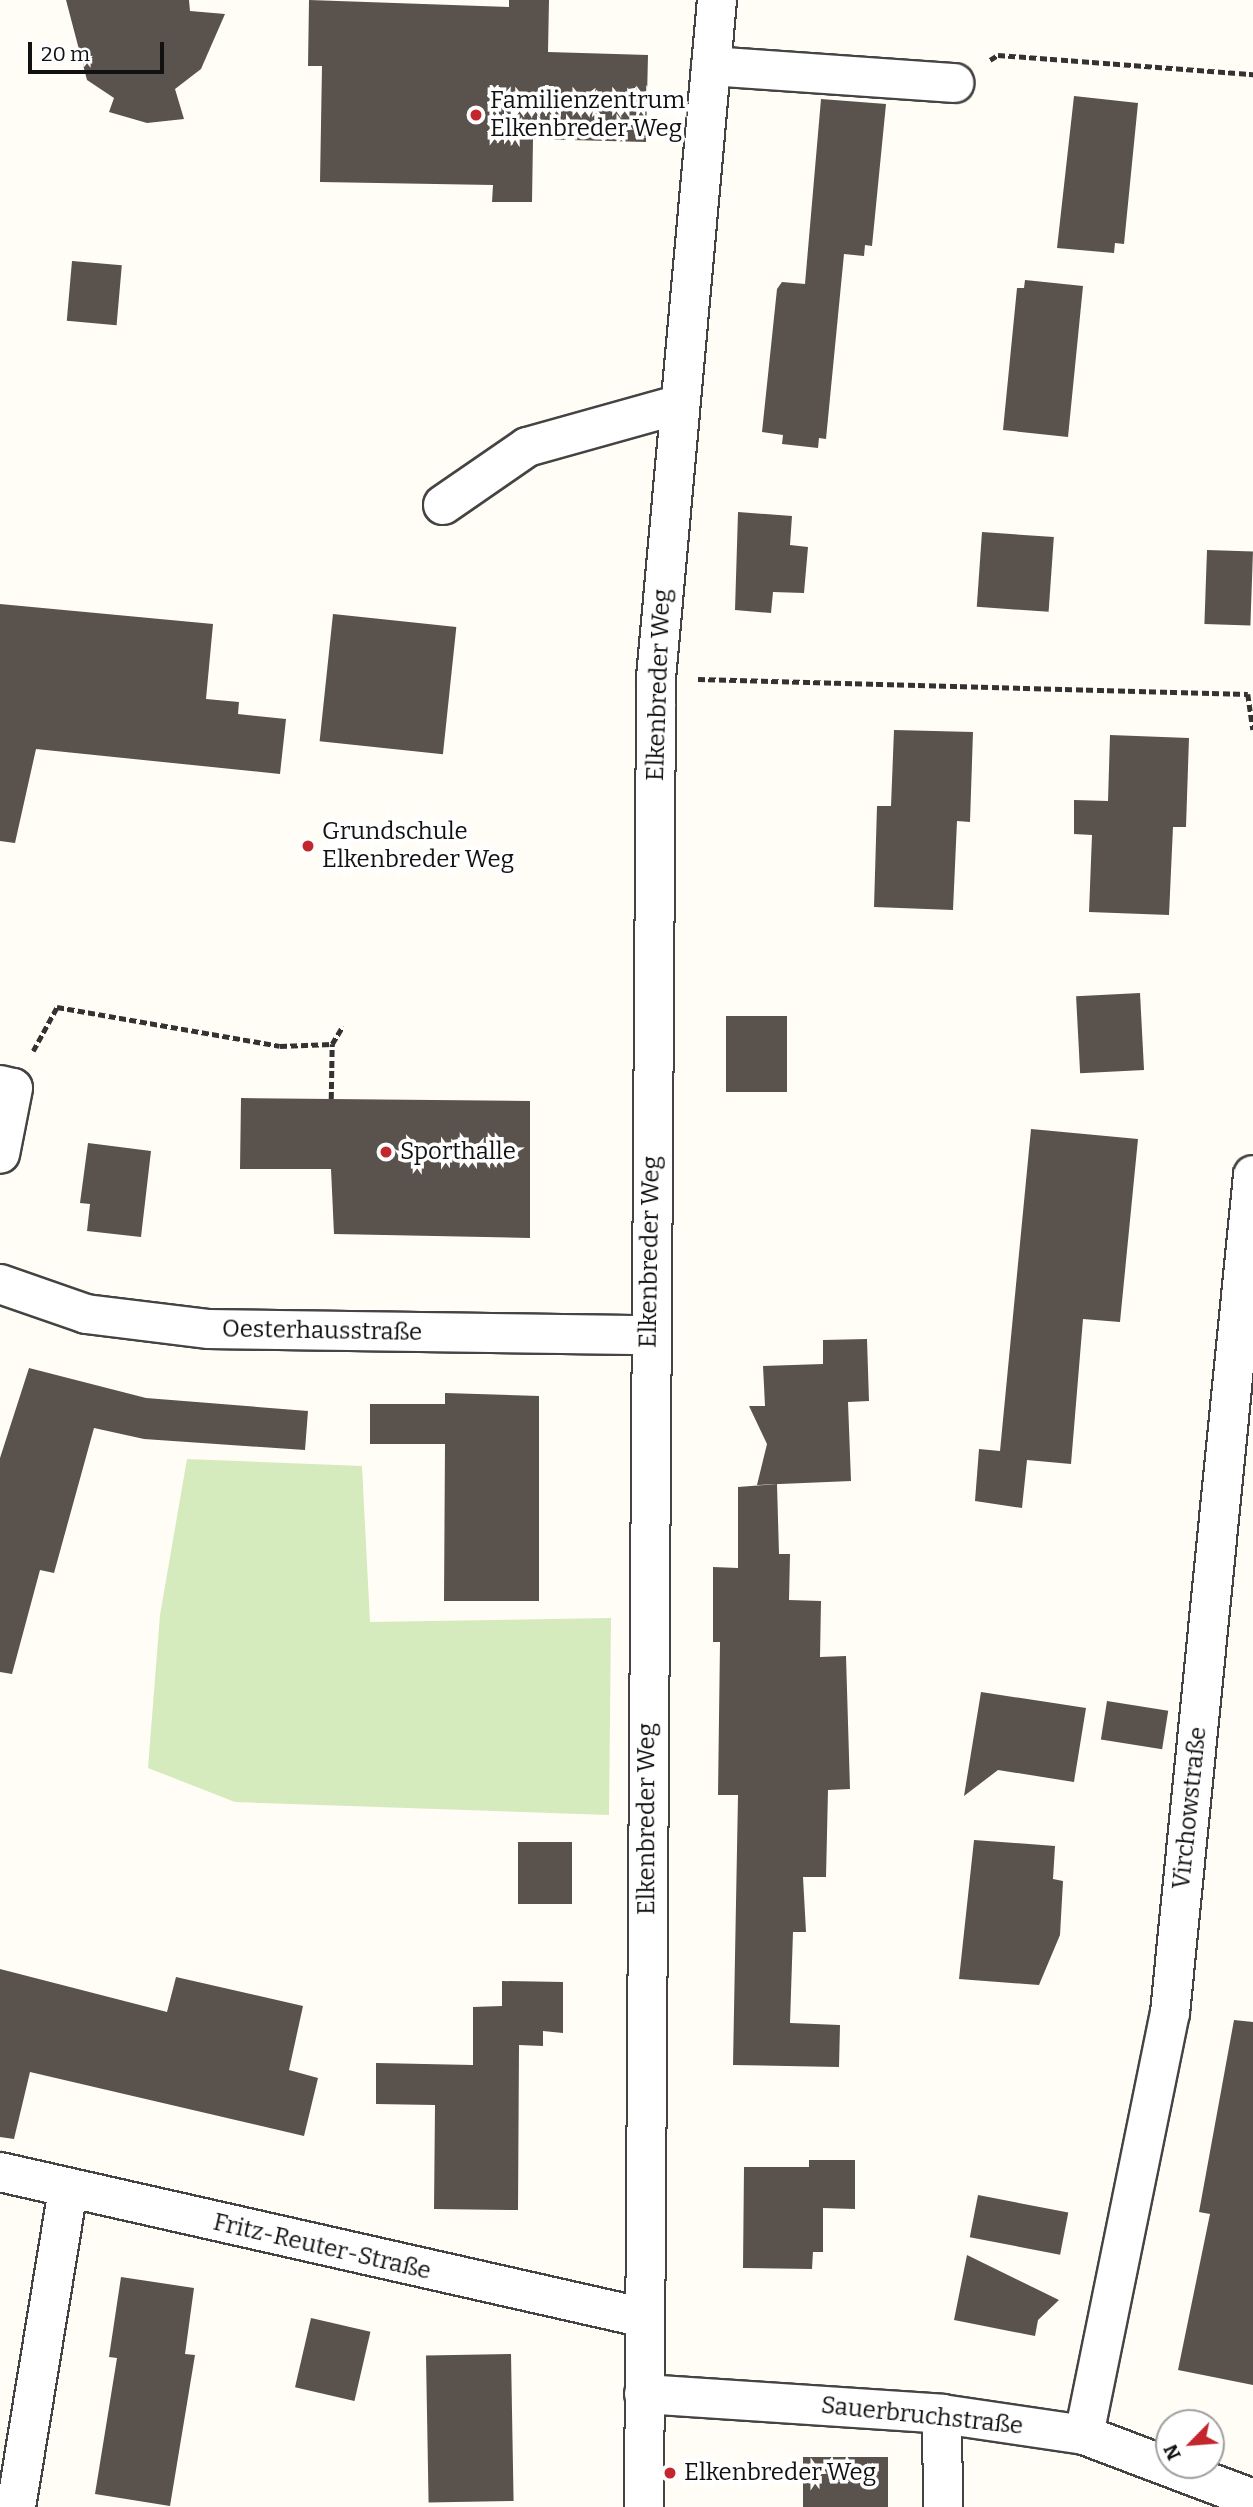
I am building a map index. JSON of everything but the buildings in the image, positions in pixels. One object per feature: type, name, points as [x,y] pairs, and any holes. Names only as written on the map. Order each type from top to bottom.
[{"type":"street","name":"Elkenbreder Weg","points":[[644,2507],[649,1335],[656,678],[677,405],[717,0]]},
{"type":"street","points":[[711,66],[954,83]]},
{"type":"street","points":[[443,505],[527,447],[677,405]]},
{"type":"street","points":[[0,1154],[6,1086]]},
{"type":"street","name":"Virchowstraße","points":[[1084,2435],[1170,2012],[1253,1175]]},
{"type":"street","name":"Oesterhausstraße","points":[[0,1284],[86,1314],[209,1329],[649,1335]]},
{"type":"street","name":"Fritz-Reuter-Straße","points":[[0,2172],[68,2190],[645,2319]]},
{"type":"street","points":[[16,2507],[68,2190]]},
{"type":"street","name":"Sauerbruchstraße","points":[[644,2394],[943,2414],[1084,2435],[1191,2492],[1253,2498]]},
{"type":"street","points":[[943,2414],[943,2507]]},
{"type":"path","points":[[954,83],[998,55],[1253,74]]},
{"type":"path","points":[[656,678],[1248,694],[1253,730]]},
{"type":"path","points":[[6,1086],[57,1007],[280,1046],[332,1044]]},
{"type":"path","points":[[331,1099],[332,1044],[343,1026]]},
{"type":"green space","points":[[187,1459],[362,1466],[370,1622],[611,1618],[609,1815],[235,1802],[148,1768],[160,1615]]},
{"type":"place","name":"Familienzentrum Elkenbreder Weg","points":[[476,115]]},
{"type":"place","name":"Grundschule Elkenbreder Weg","points":[[308,846]]},
{"type":"place","name":"Sporthalle","points":[[386,1152]]},
{"type":"place","name":"Elkenbreder Weg","points":[[670,2473]]}]
